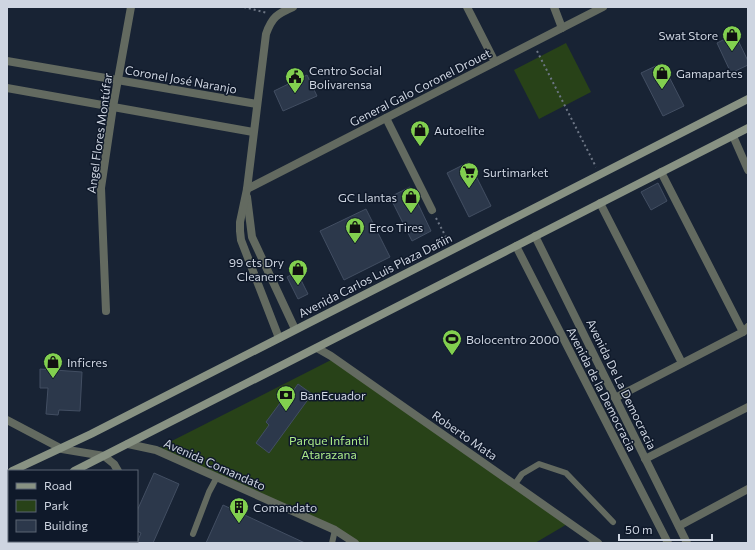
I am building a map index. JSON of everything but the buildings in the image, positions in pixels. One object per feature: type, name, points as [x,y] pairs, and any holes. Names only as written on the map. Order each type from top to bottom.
[{"type":"main road","name":"Avenida Carlos Luis Plaza Dañin","points":[[14,470],[62,449],[748,99]]},
{"type":"main road","points":[[78,470],[600,202],[748,128]]},
{"type":"street","name":"Angel Flores Montúfar","points":[[106,311],[101,188],[113,107],[131,7]]},
{"type":"street","points":[[279,338],[241,240],[240,222],[247,188],[266,34],[269,25],[276,15],[293,7]]},
{"type":"street","points":[[467,7],[495,62]]},
{"type":"street","points":[[554,7],[562,28]]},
{"type":"street","name":"General Galo Coronel Drouet","points":[[247,188],[603,7]]},
{"type":"street","name":"Coronel José Naranjo","points":[[7,61],[257,104]]},
{"type":"street","points":[[7,88],[253,132]]},
{"type":"street","points":[[386,118],[432,210]]},
{"type":"street","points":[[733,136],[748,170]]},
{"type":"street","points":[[615,398],[745,329],[661,172]]},
{"type":"street","points":[[247,188],[252,236],[295,329]]},
{"type":"street","points":[[600,202],[682,363]]},
{"type":"street","name":"Avenida De La Democracia","points":[[535,236],[687,543]]},
{"type":"street","name":"Avenida de la Democracia","points":[[516,246],[666,542]]},
{"type":"street","name":"Roberto Mata","points":[[317,348],[331,356],[598,543]]},
{"type":"street","points":[[645,459],[748,407]]},
{"type":"street","points":[[7,420],[62,449],[104,456],[114,464],[117,470]]},
{"type":"street","name":"Avenida Comandato","points":[[128,444],[156,450],[335,530],[355,543]]},
{"type":"street","points":[[679,526],[748,489]]},
{"type":"lane","points":[[515,484],[522,474],[539,464],[566,473],[613,522]]},
{"type":"lane","points":[[193,534],[209,492],[217,477]]},
{"type":"lane","points":[[332,543],[335,530]]},
{"type":"path","points":[[244,7],[276,15]]},
{"type":"path","points":[[533,43],[600,174]]},
{"type":"path","points":[[432,210],[452,250]]},
{"type":"green space","points":[[566,43],[591,92],[539,119],[514,70]]},
{"type":"green space","name":"Parque Infantil Atarazana","points":[[331,360],[569,523],[535,543],[356,543],[156,449]]},
{"type":"place","name":"Swat Store","points":[[732,52]]},
{"type":"place","name":"Gamapartes","points":[[662,90]]},
{"type":"place","name":"Centro Social Bolivarensa","points":[[295,94]]},
{"type":"place","name":"Autoelite","points":[[420,147]]},
{"type":"place","name":"Surtimarket","points":[[469,189]]},
{"type":"place","name":"GC Llantas","points":[[411,214]]},
{"type":"place","name":"Erco Tires","points":[[355,244]]},
{"type":"place","name":"99 cts Dry Cleaners","points":[[298,286]]},
{"type":"place","name":"Bolocentro 2000","points":[[452,356]]},
{"type":"place","name":"Inficres","points":[[53,379]]},
{"type":"place","name":"BanEcuador","points":[[286,412]]},
{"type":"place","name":"Comandato","points":[[239,524]]}]
